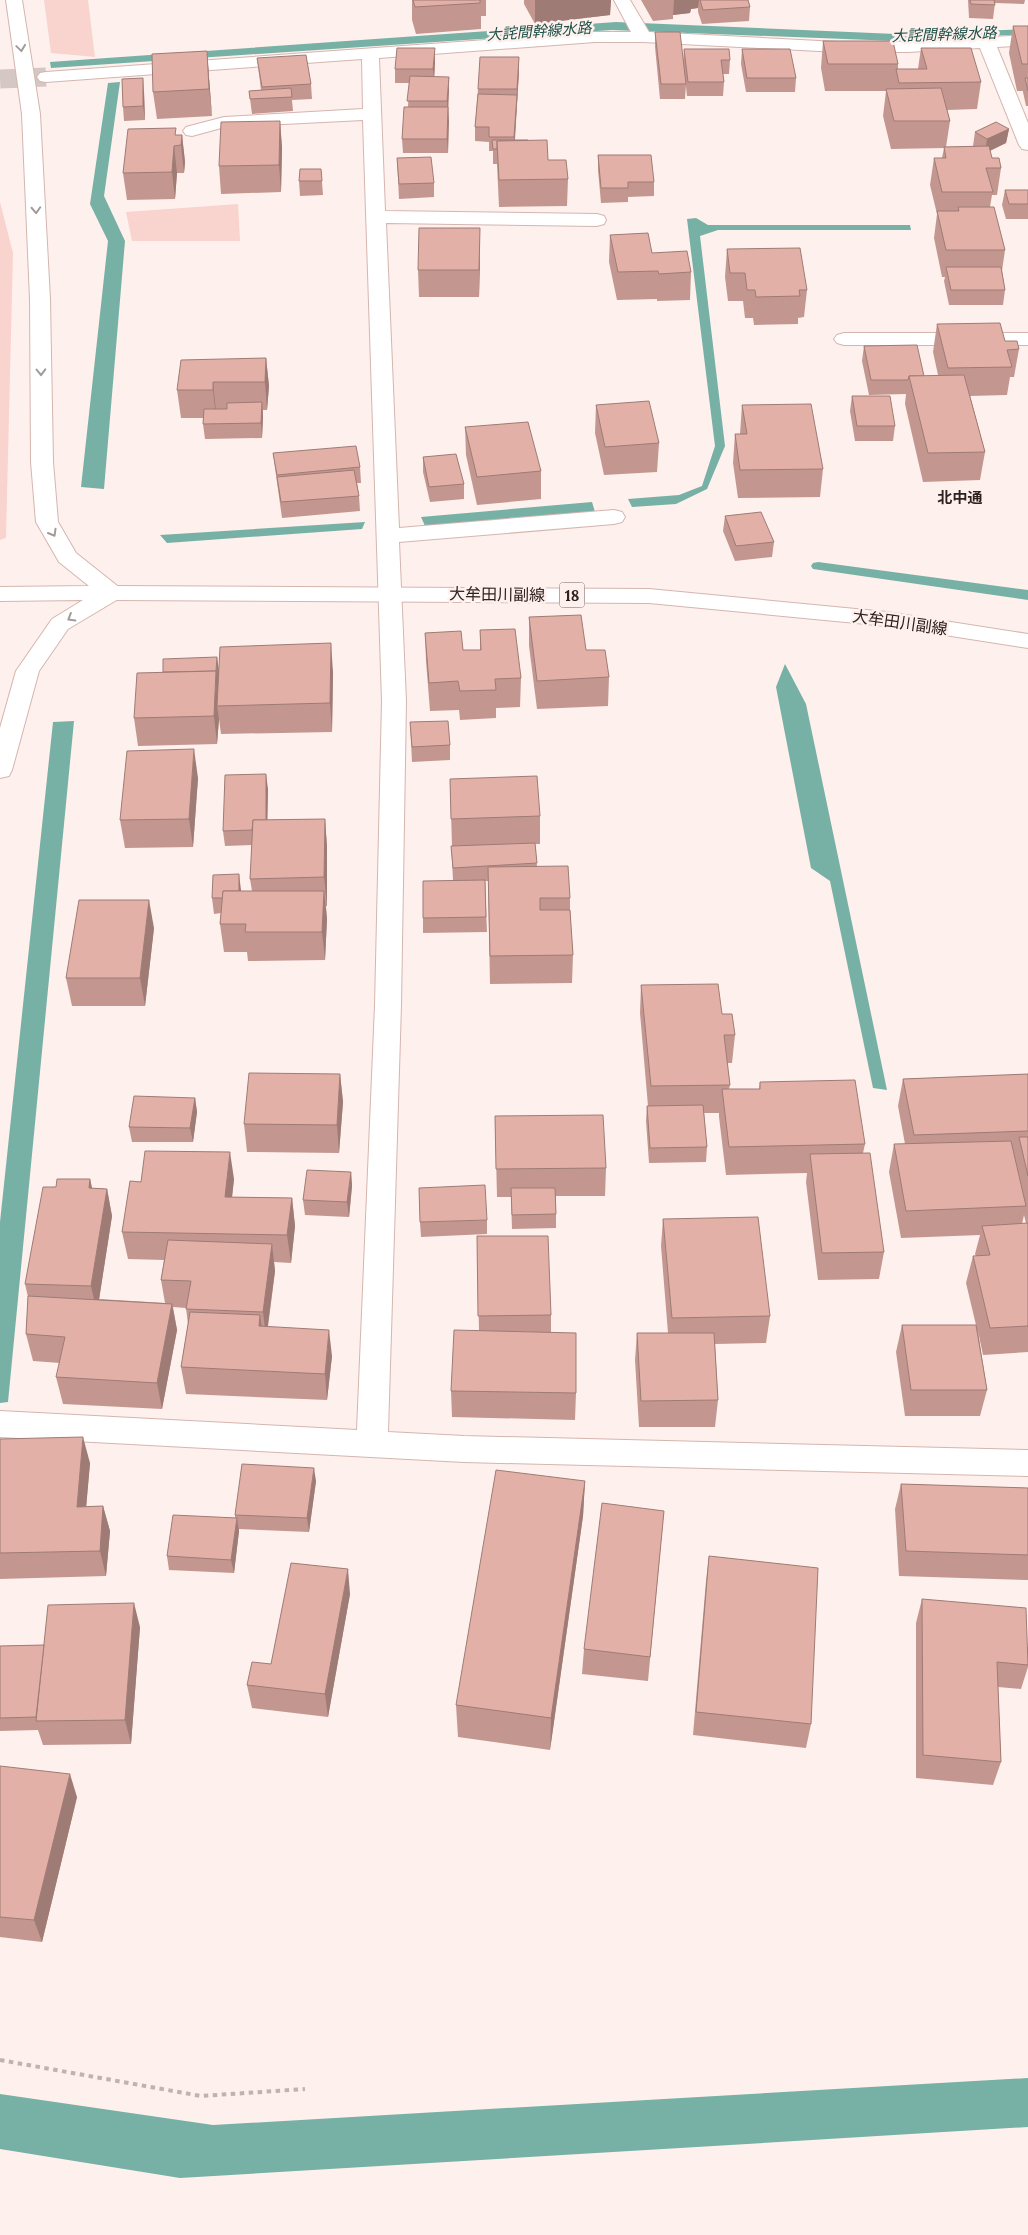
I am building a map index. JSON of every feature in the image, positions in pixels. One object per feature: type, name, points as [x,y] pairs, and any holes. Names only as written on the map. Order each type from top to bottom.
[{"type":"main road","points":[[0,770],[28,671],[60,624],[112,593],[67,557],[47,522],[42,462],[40,299],[31,114],[14,0]]},
{"type":"main road","points":[[622,0],[643,37]]},
{"type":"main road","points":[[46,77],[595,37],[643,37],[838,47],[908,47],[1028,40]]},
{"type":"main road","points":[[986,42],[1028,145]]},
{"type":"main road","points":[[370,53],[394,701],[388,1005],[372,1444]]},
{"type":"main road","points":[[192,131],[224,122],[373,114]]},
{"type":"main road","points":[[375,217],[597,220]]},
{"type":"main road","points":[[844,339],[1028,339]]},
{"type":"main road","points":[[388,536],[614,517]]},
{"type":"main road","name":"大牟田川副線","points":[[0,594],[389,593],[649,596],[887,619],[1028,641]]},
{"type":"main road","points":[[0,1424],[464,1449],[1028,1463]]},
{"type":"path","points":[[0,2060],[201,2096],[305,2090]]},
{"type":"shaded area","points":[[44,0],[88,0],[95,57],[51,53]]},
{"type":"shaded area","points":[[0,202],[13,253],[6,538],[0,540]]},
{"type":"shaded area","points":[[238,204],[240,241],[132,241],[126,212]]},
{"type":"water","name":"大詫間幹線水路","points":[[616,22],[896,34],[1028,29],[1025,34],[896,41],[612,30],[51,68],[50,62]]},
{"type":"water","points":[[120,82],[104,196],[125,241],[104,489],[81,487],[108,241],[90,204],[108,83]]},
{"type":"water","points":[[696,218],[708,225],[910,225],[911,230],[718,230],[700,236],[725,446],[707,489],[676,504],[632,507],[628,499],[679,495],[702,486],[715,446],[687,219]]},
{"type":"water","points":[[592,502],[595,512],[425,526],[421,517]]},
{"type":"water","points":[[365,522],[362,529],[167,543],[160,535]]},
{"type":"water","points":[[785,664],[806,704],[887,1090],[873,1088],[830,881],[811,868],[776,687]]},
{"type":"water","points":[[74,721],[8,1402],[0,1403],[0,1222],[53,722]]},
{"type":"water","points":[[1028,2078],[1028,2127],[180,2178],[0,2149],[0,2094],[213,2125]]},
{"type":"building","points":[[413,0],[480,0],[480,3],[415,7]]},
{"type":"building","points":[[700,0],[748,0],[750,7],[703,10]]},
{"type":"building","points":[[970,0],[994,0],[995,5],[971,4]]},
{"type":"building","points":[[1013,26],[1028,26],[1028,64],[1022,64]]},
{"type":"building","points":[[655,32],[680,32],[686,84],[661,84]]},
{"type":"building","points":[[823,41],[893,41],[898,64],[828,64]]},
{"type":"building","points":[[397,48],[435,48],[433,69],[395,69]]},
{"type":"building","points":[[921,48],[971,48],[981,82],[899,83],[896,69],[927,69]]},
{"type":"building","points":[[684,49],[729,49],[730,60],[721,60],[724,82],[688,82]]},
{"type":"building","points":[[742,49],[790,49],[796,78],[747,78]]},
{"type":"building","points":[[207,51],[209,89],[153,92],[152,54]]},
{"type":"building","points":[[306,55],[311,84],[262,87],[257,58]]},
{"type":"building","points":[[480,57],[519,57],[517,89],[478,89]]},
{"type":"building","points":[[410,76],[449,77],[447,101],[407,101]]},
{"type":"building","points":[[143,78],[143,106],[123,107],[122,79]]},
{"type":"building","points":[[1025,78],[1028,78],[1028,91]]},
{"type":"building","points":[[291,88],[292,97],[250,99],[249,91]]},
{"type":"building","points":[[941,88],[950,121],[894,121],[886,89]]},
{"type":"building","points":[[478,94],[517,95],[514,137],[489,137],[489,127],[475,127]]},
{"type":"building","points":[[404,107],[448,107],[447,139],[402,139]]},
{"type":"building","points":[[280,121],[279,165],[219,166],[221,122]]},
{"type":"building","points":[[996,122],[1009,129],[987,139],[975,132]]},
{"type":"building","points":[[176,128],[175,135],[182,135],[181,145],[174,146],[172,172],[123,173],[128,129]]},
{"type":"building","points":[[492,140],[528,141],[497,141],[497,149],[493,149]]},
{"type":"building","points":[[547,140],[548,160],[566,160],[568,179],[499,180],[497,141]]},
{"type":"building","points":[[989,146],[992,158],[999,158],[1001,168],[986,168],[993,192],[942,192],[934,158],[946,158],[944,147]]},
{"type":"building","points":[[598,155],[651,155],[654,182],[628,182],[628,188],[601,188]]},
{"type":"building","points":[[431,157],[434,183],[399,184],[397,158]]},
{"type":"building","points":[[300,169],[321,169],[322,181],[299,181]]},
{"type":"building","points":[[1005,190],[1028,190],[1028,204],[1009,204]]},
{"type":"building","points":[[958,207],[994,207],[1005,250],[946,250],[937,211],[959,211]]},
{"type":"building","points":[[419,228],[480,228],[479,270],[418,270]]},
{"type":"building","points":[[648,233],[652,253],[687,251],[691,272],[659,274],[658,271],[618,272],[610,235]]},
{"type":"building","points":[[800,248],[807,290],[799,290],[800,296],[756,297],[755,290],[747,290],[745,273],[730,273],[727,249]]},
{"type":"building","points":[[946,267],[1001,267],[1005,290],[951,290]]},
{"type":"building","points":[[1000,323],[1005,341],[1017,341],[1019,349],[1007,350],[1012,367],[948,368],[937,324]]},
{"type":"building","points":[[917,345],[924,376],[909,376],[908,380],[871,380],[864,346]]},
{"type":"building","points":[[266,358],[265,382],[213,382],[213,390],[177,390],[181,360]]},
{"type":"building","points":[[964,375],[985,452],[928,453],[909,376]]},
{"type":"building","points":[[852,396],[890,396],[895,426],[857,426]]},
{"type":"building","points":[[649,401],[659,443],[605,447],[596,405]]},
{"type":"building","points":[[262,402],[261,423],[203,424],[204,409],[227,409],[227,403]]},
{"type":"building","points":[[811,404],[823,469],[740,470],[735,434],[747,434],[742,405]]},
{"type":"building","points":[[528,422],[541,471],[477,477],[465,427]]},
{"type":"building","points":[[356,446],[360,467],[277,475],[273,453]]},
{"type":"building","points":[[456,454],[464,484],[429,487],[423,457]]},
{"type":"building","points":[[354,470],[359,496],[281,502],[277,477]]},
{"type":"building","points":[[761,512],[774,542],[736,546],[725,516]]},
{"type":"building","points":[[581,615],[586,650],[605,650],[609,677],[537,681],[529,617]]},
{"type":"building","points":[[515,629],[521,678],[495,679],[496,690],[460,691],[458,681],[429,683],[425,633],[461,631],[463,650],[481,650],[480,630]]},
{"type":"building","points":[[331,643],[330,703],[217,706],[220,647]]},
{"type":"building","points":[[217,657],[216,671],[163,672],[163,659]]},
{"type":"building","points":[[216,671],[214,716],[134,718],[137,673]]},
{"type":"building","points":[[448,721],[450,745],[412,747],[410,722]]},
{"type":"building","points":[[194,749],[189,819],[120,820],[127,751]]},
{"type":"building","points":[[266,774],[266,820],[253,820],[252,830],[223,831],[225,775]]},
{"type":"building","points":[[537,776],[540,816],[451,819],[450,779]]},
{"type":"building","points":[[325,819],[324,877],[250,879],[253,820]]},
{"type":"building","points":[[535,843],[537,863],[453,868],[451,846]]},
{"type":"building","points":[[568,866],[570,898],[540,898],[540,910],[570,910],[573,955],[490,956],[488,867]]},
{"type":"building","points":[[239,874],[239,891],[223,891],[223,898],[212,898],[213,875]]},
{"type":"building","points":[[485,880],[486,917],[423,918],[423,881]]},
{"type":"building","points":[[223,891],[324,891],[322,932],[245,932],[246,924],[220,924]]},
{"type":"building","points":[[79,900],[149,900],[140,978],[66,978]]},
{"type":"building","points":[[718,984],[722,1014],[732,1014],[735,1035],[724,1035],[730,1085],[651,1086],[641,985]]},
{"type":"building","points":[[249,1073],[340,1074],[337,1125],[244,1124]]},
{"type":"building","points":[[1028,1074],[1028,1131],[914,1135],[903,1079]]},
{"type":"building","points":[[855,1080],[865,1144],[729,1147],[722,1089],[760,1089],[760,1082]]},
{"type":"building","points":[[134,1096],[195,1098],[190,1128],[129,1127]]},
{"type":"building","points":[[703,1105],[707,1147],[650,1148],[647,1106]]},
{"type":"building","points":[[603,1115],[606,1168],[496,1169],[495,1116]]},
{"type":"building","points":[[1019,1137],[1028,1137],[1028,1176]]},
{"type":"building","points":[[1011,1141],[1026,1206],[906,1211],[894,1144]]},
{"type":"building","points":[[145,1151],[230,1152],[225,1197],[292,1198],[287,1235],[122,1232],[130,1181],[141,1182]]},
{"type":"building","points":[[870,1153],[884,1252],[822,1253],[810,1154]]},
{"type":"building","points":[[307,1170],[351,1172],[347,1202],[303,1200]]},
{"type":"building","points":[[57,1179],[90,1179],[89,1188],[107,1189],[91,1286],[25,1284],[43,1187],[56,1187]]},
{"type":"building","points":[[485,1185],[487,1220],[420,1222],[419,1188]]},
{"type":"building","points":[[511,1188],[555,1188],[556,1214],[512,1215]]},
{"type":"building","points":[[758,1217],[770,1316],[672,1318],[663,1219]]},
{"type":"building","points":[[1028,1223],[1028,1326],[990,1328],[973,1256],[990,1255],[982,1226]]},
{"type":"building","points":[[477,1236],[548,1236],[551,1315],[478,1316]]},
{"type":"building","points":[[168,1240],[272,1244],[263,1312],[186,1309],[191,1281],[161,1280]]},
{"type":"building","points":[[28,1296],[172,1304],[157,1383],[56,1377],[65,1337],[26,1334]]},
{"type":"building","points":[[190,1312],[260,1315],[259,1326],[329,1330],[325,1374],[181,1367]]},
{"type":"building","points":[[902,1325],[976,1325],[987,1390],[911,1390]]},
{"type":"building","points":[[454,1330],[576,1333],[576,1393],[451,1391]]},
{"type":"building","points":[[637,1333],[714,1333],[718,1400],[641,1401]]},
{"type":"building","points":[[83,1437],[77,1507],[103,1506],[100,1551],[0,1553],[0,1439]]},
{"type":"building","points":[[242,1464],[314,1468],[307,1518],[235,1515]]},
{"type":"building","points":[[496,1470],[585,1481],[551,1718],[456,1705]]},
{"type":"building","points":[[901,1484],[1028,1488],[1028,1555],[906,1551]]},
{"type":"building","points":[[602,1503],[664,1511],[650,1657],[584,1649]]},
{"type":"building","points":[[173,1515],[237,1518],[231,1560],[167,1556]]},
{"type":"building","points":[[709,1556],[818,1568],[811,1724],[696,1712]]},
{"type":"building","points":[[291,1563],[348,1569],[325,1694],[247,1685],[252,1662],[271,1664]]},
{"type":"building","points":[[922,1599],[1026,1608],[1028,1665],[997,1662],[1001,1762],[923,1755]]},
{"type":"building","points":[[134,1603],[125,1720],[36,1721],[48,1605]]},
{"type":"building","points":[[44,1645],[36,1717],[0,1718],[0,1646]]},
{"type":"building","points":[[0,1766],[70,1774],[34,1920],[0,1917]]},
{"type":"waterway","points":[[818,566],[1028,595]]},
{"type":"tunnel","points":[[0,79],[46,77]]},
{"type":"district","name":"北中通","points":[[960,497]]}]
